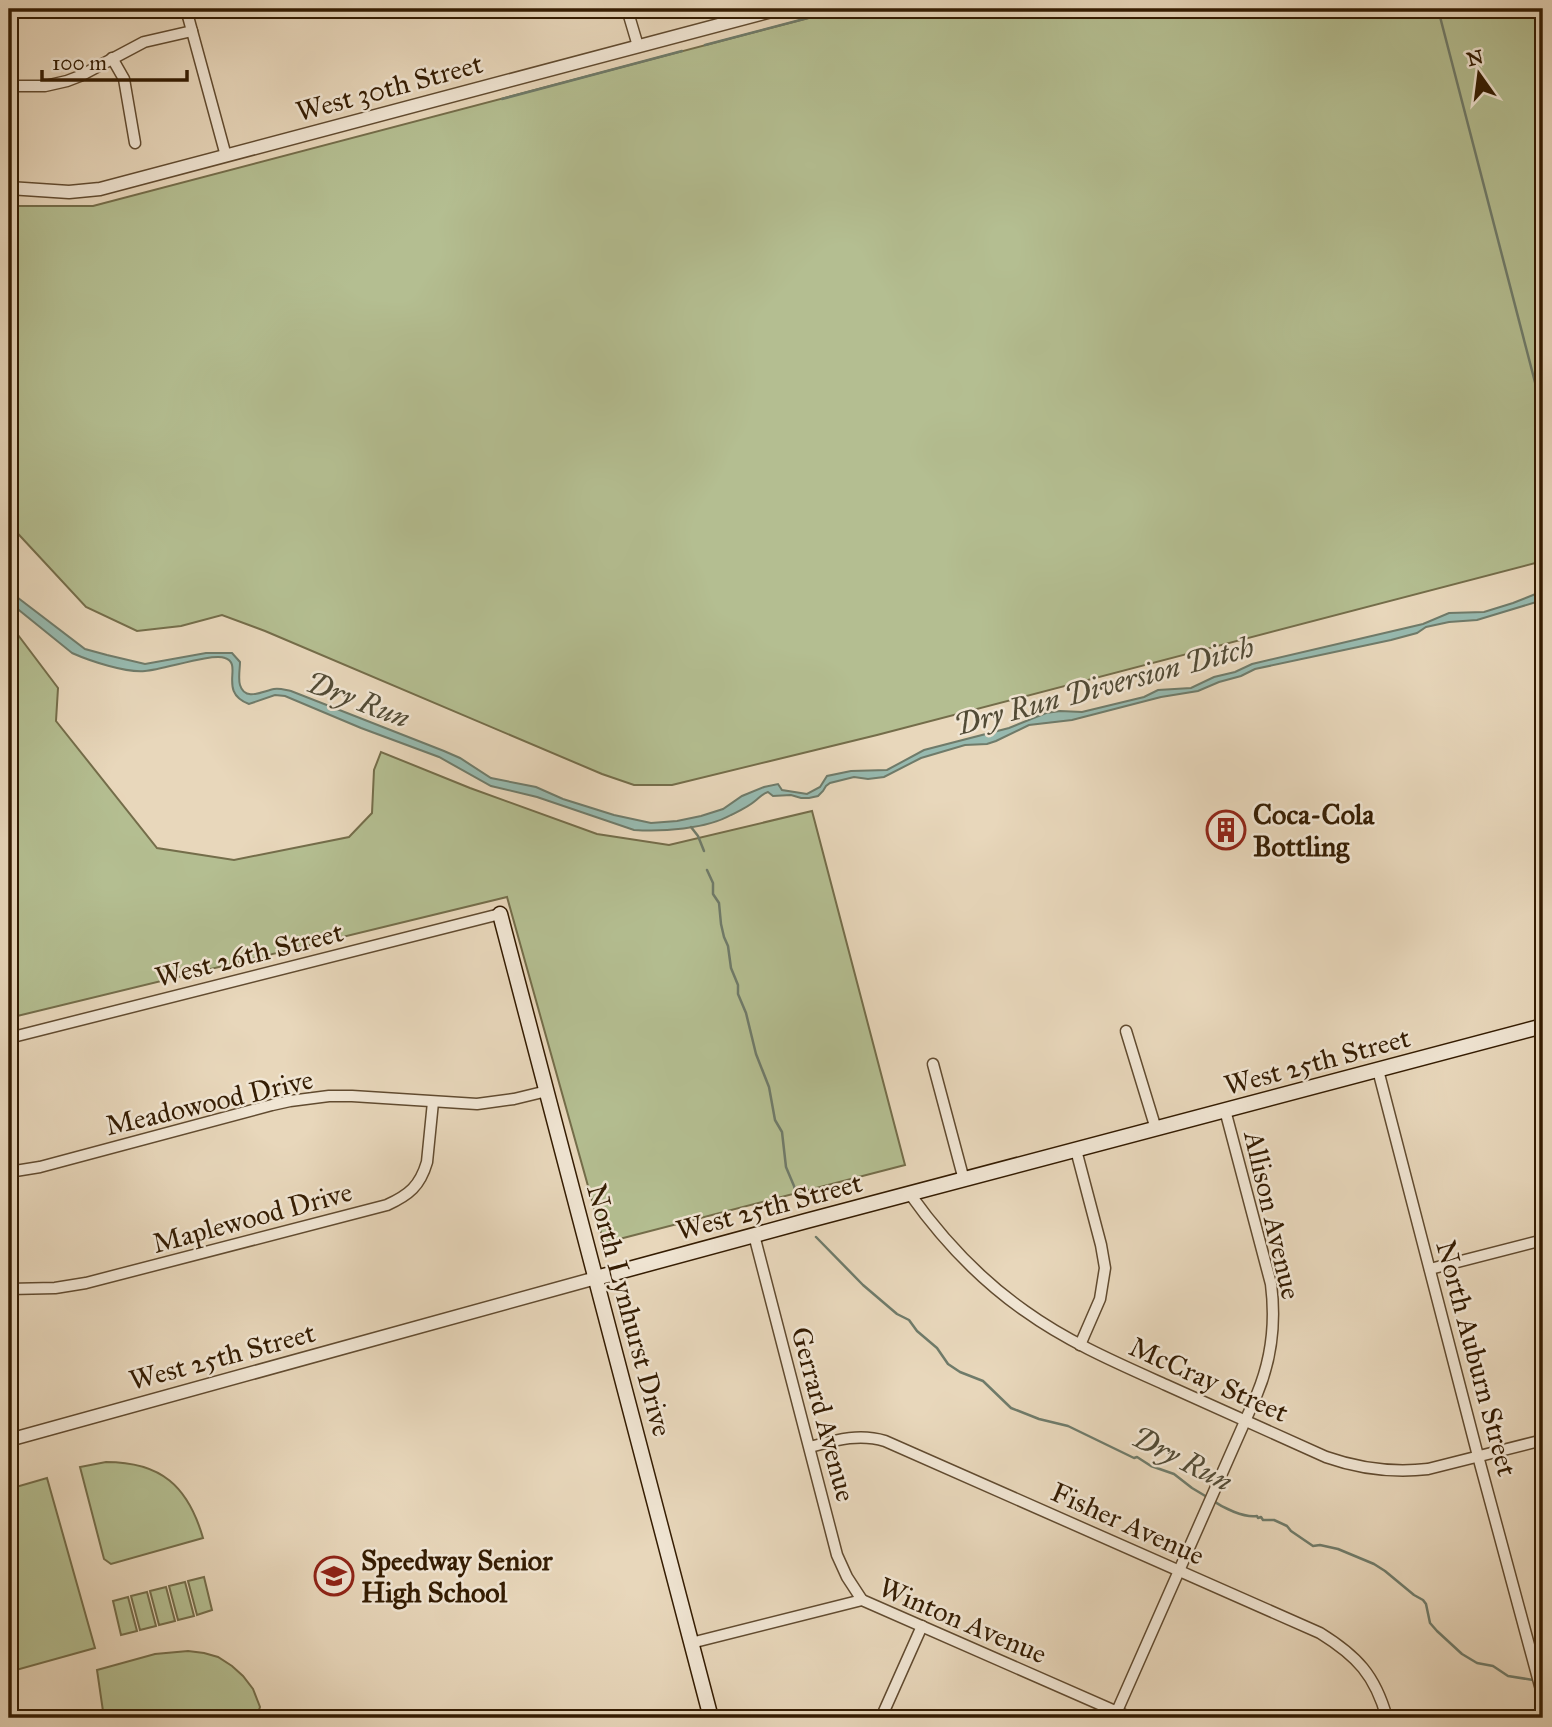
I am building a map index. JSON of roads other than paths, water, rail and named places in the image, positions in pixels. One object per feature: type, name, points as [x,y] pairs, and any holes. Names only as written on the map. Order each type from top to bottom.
[{"type":"main road","name":"North Lynhurst Drive","points":[[500,914],[711,1718]]},
{"type":"main road","name":"West 25th Street","points":[[596,1278],[1543,1026]]},
{"type":"street","points":[[186,9],[226,156]]},
{"type":"street","points":[[627,9],[638,46]]},
{"type":"street","name":"West 30th Street","points":[[9,188],[69,192],[100,189],[779,9]]},
{"type":"street","points":[[9,86],[45,86],[67,81],[144,42],[192,31]]},
{"type":"street","points":[[112,58],[124,79],[135,143]]},
{"type":"street","name":"West 26th Street","points":[[9,1038],[500,914]]},
{"type":"street","points":[[1126,1031],[1156,1129]]},
{"type":"street","points":[[933,1064],[964,1180]]},
{"type":"street","name":"North Auburn Street","points":[[1378,1070],[1543,1695]]},
{"type":"street","name":"Meadowood Drive","points":[[9,1172],[40,1167],[290,1101],[352,1096],[483,1103],[514,1100],[547,1091]]},
{"type":"street","name":"Maplewood Drive","points":[[9,1289],[55,1288],[86,1283],[400,1200],[411,1191],[424,1171],[428,1157],[433,1102]]},
{"type":"street","name":"Allison Avenue","points":[[1116,1715],[1262,1382],[1270,1356],[1273,1297],[1225,1110]]},
{"type":"street","points":[[1076,1150],[1105,1268],[1100,1299],[1080,1345]]},
{"type":"street","name":"McCray Street","points":[[910,1194],[946,1240],[993,1287],[1033,1317],[1080,1345],[1326,1457],[1365,1468],[1410,1471],[1428,1469],[1543,1440]]},
{"type":"street","name":"Gerrard Avenue","points":[[754,1235],[839,1560],[846,1577],[863,1600]]},
{"type":"street","points":[[1430,1269],[1543,1240]]},
{"type":"street","name":"West 25th Street","points":[[9,1440],[596,1278]]},
{"type":"street","name":"Fisher Avenue","points":[[810,1447],[845,1438],[886,1441],[1320,1633],[1332,1639],[1357,1660],[1379,1694],[1387,1718]]},
{"type":"street","name":"Winton Avenue","points":[[691,1643],[863,1600],[1116,1715],[1130,1718]]},
{"type":"street","points":[[881,1718],[922,1626]]},
{"type":"water","name":"Dry Run","points":[[9,591],[85,649],[145,664],[206,653],[232,653],[240,662],[239,682],[246,693],[255,694],[276,689],[291,691],[444,751],[491,778],[536,787],[563,799],[614,815],[651,823],[701,816],[723,809],[742,796],[778,784],[782,790],[807,794],[820,787],[827,776],[851,771],[887,770],[924,750],[1009,728],[1046,713],[1082,712],[1144,697],[1158,690],[1191,688],[1252,664],[1423,624],[1449,613],[1484,612],[1543,591],[1543,600],[1477,620],[1426,627],[1417,633],[1391,640],[1255,669],[1198,691],[1161,697],[1072,720],[1029,725],[987,744],[965,745],[921,758],[884,777],[854,777],[830,783],[818,796],[773,796],[768,792],[743,809],[709,824],[645,831],[634,830],[537,797],[491,786],[439,757],[285,696],[275,695],[249,704],[234,693],[232,666],[225,658],[209,658],[137,671],[118,668],[72,653],[9,602]]},
{"type":"waterway","points":[[705,45],[842,9]]},
{"type":"waterway","points":[[1438,9],[1543,413]]},
{"type":"waterway","points":[[502,99],[682,51]]},
{"type":"waterway","points":[[691,827],[704,851]]},
{"type":"waterway","name":"Dry Run","points":[[707,870],[713,883],[713,894],[719,903],[721,924],[731,968],[738,985],[738,994],[769,1087],[775,1120],[782,1132],[786,1167],[798,1203]]},
{"type":"waterway","name":"Dry Run","points":[[816,1237],[863,1285],[897,1314],[909,1320],[917,1331],[937,1348],[948,1364],[983,1381],[1011,1408],[1068,1426],[1134,1458],[1137,1457],[1151,1466],[1174,1474],[1207,1497]]},
{"type":"waterway","name":"Dry Run","points":[[1212,1500],[1240,1514],[1274,1520],[1287,1526],[1313,1546],[1338,1549],[1374,1564],[1423,1600],[1430,1623],[1462,1654],[1477,1663],[1493,1666],[1508,1676],[1533,1680]]},
{"type":"place","name":"Coca-Cola Bottling","points":[[1226,830]]},
{"type":"place","name":"Speedway Senior High School","points":[[334,1576]]},
{"type":"water label","name":"Dry Run Diversion Ditch","points":[[1104,686]]}]
